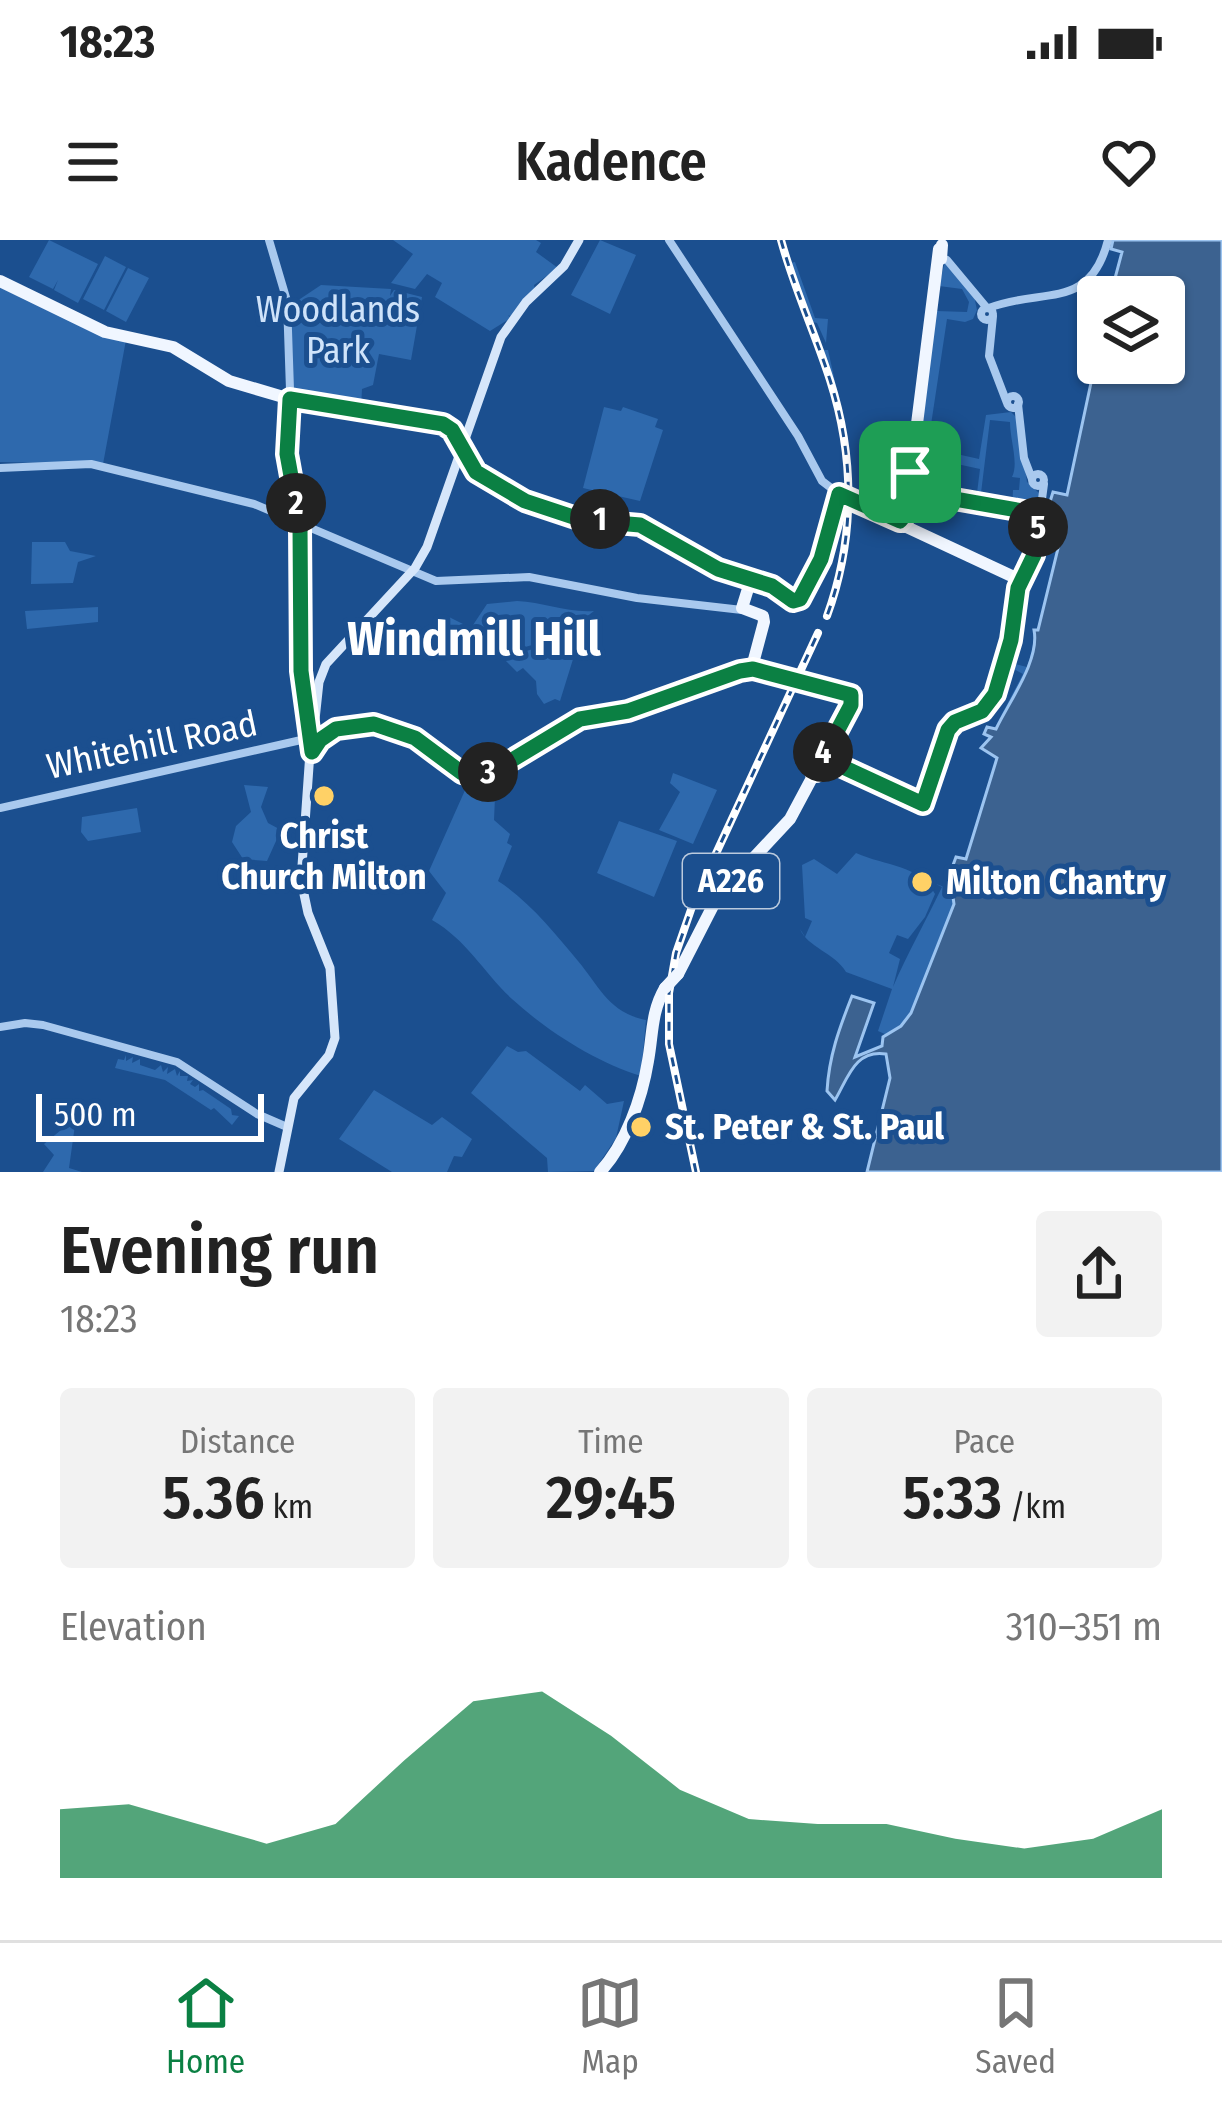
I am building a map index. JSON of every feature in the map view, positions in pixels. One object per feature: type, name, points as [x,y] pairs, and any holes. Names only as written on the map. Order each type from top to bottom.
[{"type":"main road","points":[[279,1172],[299,1088],[329,1055],[335,1038],[330,968],[302,889],[320,678],[326,664],[410,573],[433,534],[501,337],[526,302],[565,266],[579,240]]},
{"type":"main road","points":[[901,521],[942,248]]},
{"type":"main road","points":[[922,386],[942,248]]},
{"type":"main road","points":[[0,281],[107,333],[160,342],[229,381],[290,399],[442,423],[484,479],[536,506],[582,520],[636,523],[718,569],[772,586],[795,600],[821,559],[845,497],[1018,582]]},
{"type":"main road","points":[[931,311],[937,289]]},
{"type":"main road","points":[[923,369],[928,354]]},
{"type":"main road","points":[[816,771],[832,762],[923,804],[955,722],[988,706],[1003,668],[1018,608],[1018,582],[1030,567],[1040,514],[909,485]]},
{"type":"main road","points":[[746,580],[743,610],[763,616],[748,668]]},
{"type":"main road","name":"A226","points":[[600,1172],[623,1138],[647,1067],[652,1019],[665,988],[678,974],[713,902],[788,823],[853,700],[844,691],[748,668]]},
{"type":"main road","name":"A226","points":[[832,738],[832,762]]},
{"type":"street","points":[[269,240],[287,301],[287,454],[300,526],[301,671],[312,733]]},
{"type":"street","points":[[669,240],[818,473],[845,497]]},
{"type":"street","points":[[988,313],[1003,302],[1066,294],[1092,276],[1108,240]]},
{"type":"street","points":[[942,248],[988,313],[991,365],[1020,425],[1026,463],[1042,500],[1040,514]]},
{"type":"street","points":[[0,468],[94,465],[254,504],[410,573],[447,583],[529,577],[638,598],[743,610]]},
{"type":"street","name":"Whitehill Road","points":[[3,806],[381,720],[399,726],[462,773],[475,776],[502,766],[578,720],[628,711],[748,668]]},
{"type":"street","points":[[0,1027],[44,1025],[177,1062],[256,1114],[287,1127]]},
{"type":"green space","points":[[49,240],[98,264],[78,303],[54,290],[58,280],[53,289],[29,277]]},
{"type":"green space","points":[[393,240],[536,240],[541,243],[536,252],[558,268],[534,285],[535,290],[512,317],[508,315],[511,318],[490,331],[435,297],[442,283],[427,274],[415,289],[391,283],[413,254]]},
{"type":"green space","points":[[600,240],[636,255],[610,314],[571,295]]},
{"type":"green space","points":[[105,256],[126,267],[104,310],[83,299]]},
{"type":"green space","points":[[945,261],[974,296],[977,310],[965,322],[947,319],[924,471],[937,471],[948,452],[979,459],[986,415],[1011,412],[1018,419],[1027,482],[1039,493],[1038,509],[1012,509],[1013,490],[1019,490],[1020,478],[1012,477],[1010,422],[990,420],[980,501],[976,501],[980,469],[957,464],[958,459],[952,458],[944,480],[914,475],[916,464],[921,463],[917,461],[936,311],[967,312],[969,302],[962,289],[939,286]]},
{"type":"green space","points":[[795,262],[815,318],[828,319],[826,343],[813,322],[823,350],[828,350],[847,435],[854,500],[834,388],[789,263]]},
{"type":"green space","points":[[128,268],[149,278],[126,322],[106,311]]},
{"type":"green space","points":[[0,285],[126,340],[103,464],[0,462]]},
{"type":"green space","name":"Woodlands Park","points":[[321,285],[391,289],[390,296],[394,290],[422,297],[411,360],[379,354],[373,385],[362,389],[361,408],[300,397],[293,388],[291,305]]},
{"type":"green space","points":[[1094,384],[976,939],[888,1044],[875,1050],[887,1035],[878,1031],[892,989],[846,972],[805,937],[812,921],[805,918],[802,865],[814,859],[837,874],[856,853],[911,872],[929,884],[935,894],[925,917],[908,939],[897,935],[889,953],[900,959],[893,987],[942,887],[936,884],[953,890],[997,758],[984,751],[985,746],[1023,674],[1010,667],[1011,663],[1027,667],[1036,638],[1034,630],[1038,630],[1062,532],[1044,524],[1045,520],[1053,522],[1057,508],[1049,505],[1053,492],[1067,495]]},
{"type":"green space","points":[[604,407],[621,411],[623,407],[658,419],[655,427],[663,430],[640,501],[583,488]]},
{"type":"green space","points":[[32,542],[65,542],[70,551],[96,556],[78,562],[73,583],[31,584]]},
{"type":"green space","name":"Windmill Hill","points":[[517,601],[594,611],[557,635],[526,647],[498,648],[486,643],[466,653],[438,647],[447,616],[471,628],[487,604]]},
{"type":"green space","points":[[98,607],[98,622],[27,629],[25,611]]},
{"type":"green space","points":[[586,620],[589,623],[581,639],[568,634],[557,650],[574,656],[560,701],[544,704],[536,681],[503,658],[533,649]]},
{"type":"green space","points":[[673,773],[717,790],[693,844],[659,830],[680,792],[670,783]]},
{"type":"green space","points":[[496,774],[494,820],[510,834],[507,843],[512,846],[498,881],[541,918],[614,1005],[646,1020],[641,1076],[573,1045],[541,1023],[432,920],[446,893],[429,871],[470,779]]},
{"type":"green space","points":[[244,785],[268,787],[261,807],[268,823],[281,830],[267,861],[243,859],[232,842],[236,826],[251,812]]},
{"type":"green space","points":[[137,808],[141,832],[88,841],[81,832],[82,817]]},
{"type":"green space","points":[[619,821],[677,841],[654,897],[597,873]]},
{"type":"green space","points":[[507,1046],[526,1051],[580,1091],[585,1085],[607,1104],[624,1101],[616,1138],[594,1171],[548,1172],[547,1158],[471,1093]]},
{"type":"green space","points":[[126,1055],[126,1061],[140,1059],[140,1065],[155,1070],[161,1065],[163,1072],[168,1067],[167,1074],[175,1069],[177,1076],[180,1071],[180,1076],[188,1076],[187,1081],[193,1080],[190,1084],[199,1084],[199,1091],[239,1116],[232,1125],[214,1108],[165,1080],[115,1068]]},
{"type":"green space","points":[[374,1090],[432,1125],[442,1117],[472,1139],[462,1157],[454,1156],[447,1172],[392,1172],[339,1139]]},
{"type":"green space","points":[[75,1125],[69,1168],[82,1172],[43,1172],[54,1155],[44,1144]]},
{"type":"shaded area","points":[[1113,240],[1222,240],[1222,1172],[867,1172],[890,1078],[886,1054],[860,1061],[835,1100],[827,1091],[832,1054],[852,996],[874,1003],[855,1057],[882,1046],[883,1037],[901,1026],[911,1013],[954,904],[952,890],[957,881],[949,876],[956,857],[966,859],[997,758],[981,748],[991,737],[984,734],[987,727],[996,729],[1033,654],[1034,630],[1038,630],[1062,532],[1044,524],[1045,520],[1053,522],[1057,508],[1049,505],[1053,492],[1067,495],[1091,384],[1185,384],[1185,276],[1116,276],[1122,252],[1111,249]]},
{"type":"railway","points":[[781,240],[830,380],[844,439],[847,528],[827,616]]},
{"type":"railway","points":[[696,1172],[669,1044],[669,993],[676,953],[694,901],[818,633]]},
{"type":"place","name":"Christ Church Milton","points":[[324,796]]},
{"type":"place","name":"Milton Chantry","points":[[922,882]]},
{"type":"place","name":"St. Peter & St. Paul","points":[[641,1127]]},
{"type":"district","name":"Windmill Hill","points":[[474,639]]},
{"type":"route","points":[[290,399],[443,424],[452,430],[476,472],[525,501],[582,520],[640,525],[718,569],[772,586],[793,601],[800,599],[821,559],[839,494],[900,521],[905,515],[910,472],[909,491],[1040,514],[1034,555],[1018,588],[1011,640],[995,694],[982,711],[948,730],[923,804],[832,762],[816,771],[853,701],[851,695],[753,669],[628,711],[580,719],[502,766],[475,776],[467,776],[415,738],[388,726],[336,729],[312,752],[301,671],[300,526],[287,454],[290,399]]}]
